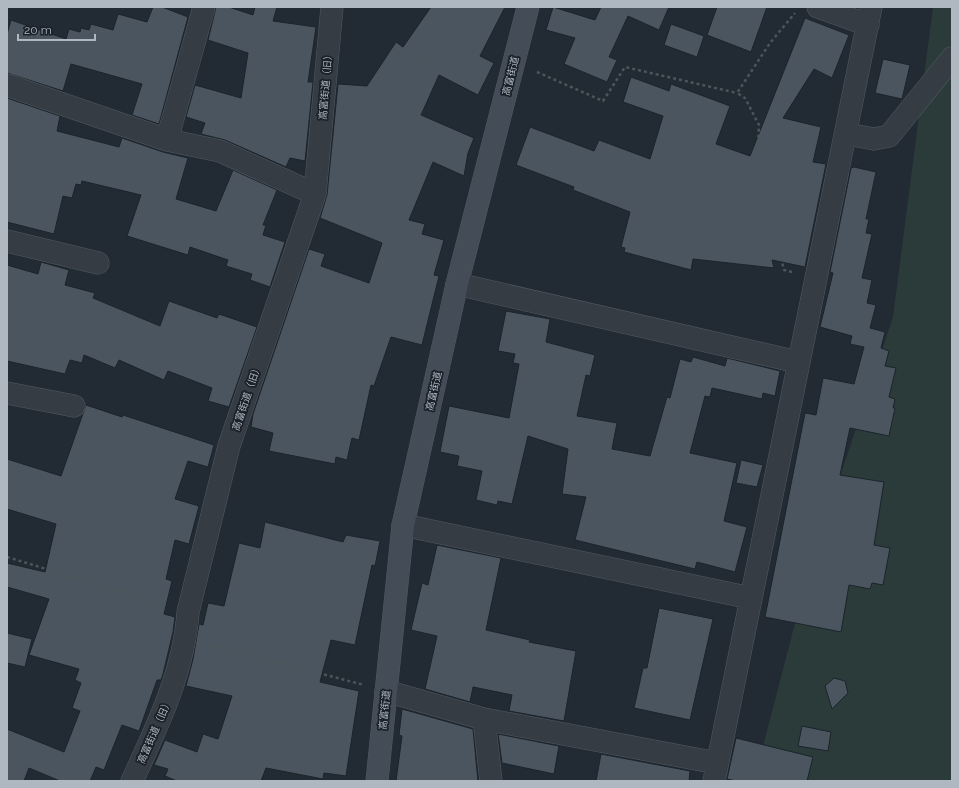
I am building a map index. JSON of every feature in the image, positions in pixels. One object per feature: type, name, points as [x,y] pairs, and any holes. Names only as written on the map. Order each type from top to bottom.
[{"type":"street","points":[[167,140],[204,7]]},
{"type":"street","name":"高富街道（旧）","points":[[132,781],[166,706],[186,638],[188,612],[229,446],[313,198],[332,7]]},
{"type":"street","name":"高富街道","points":[[377,781],[403,525],[457,284],[528,7]]},
{"type":"street","points":[[386,691],[484,719],[715,772],[870,16],[818,7]]},
{"type":"street","points":[[846,134],[874,139],[889,136],[952,58]]},
{"type":"street","points":[[7,85],[167,140],[220,151],[313,198]]},
{"type":"street","points":[[7,240],[98,264]]},
{"type":"street","points":[[457,284],[798,362]]},
{"type":"street","points":[[7,393],[74,406]]},
{"type":"street","points":[[403,525],[751,598]]},
{"type":"street","points":[[484,719],[491,781]]},
{"type":"path","points":[[313,198],[330,205],[366,168],[391,111],[412,76],[432,48],[452,7]]},
{"type":"path","points":[[737,93],[770,43],[801,7]]},
{"type":"path","points":[[514,61],[603,101],[625,67],[737,93],[745,98],[758,125],[757,162],[784,270],[816,278]]},
{"type":"path","points":[[7,557],[188,612]]},
{"type":"path","points":[[186,638],[386,691]]},
{"type":"shaded area","points":[[933,7],[952,7],[952,781],[754,781],[808,573],[893,317]]},
{"type":"building","points":[[153,7],[162,7],[188,17],[159,124],[132,115],[142,84],[71,64],[63,91],[7,73],[7,34],[11,20],[66,39],[69,29],[80,32],[81,28],[89,30],[91,24],[113,30],[118,14],[147,22]]},
{"type":"building","points":[[216,7],[229,7],[253,15],[255,7],[277,7],[273,21],[316,27],[308,82],[313,82],[305,161],[290,158],[286,167],[225,140],[201,134],[205,123],[186,117],[195,85],[241,98],[248,53],[208,40]]},
{"type":"building","points":[[431,7],[505,7],[480,56],[494,63],[478,95],[439,75],[421,115],[474,138],[468,153],[464,176],[433,162],[409,220],[425,224],[422,234],[444,240],[434,275],[439,276],[422,345],[391,337],[374,386],[371,385],[359,440],[352,438],[347,460],[336,457],[335,464],[269,451],[273,433],[251,427],[253,414],[309,249],[325,254],[321,266],[369,283],[382,243],[320,218],[327,195],[338,84],[367,86],[396,42],[403,47]]},
{"type":"building","points":[[553,7],[595,20],[601,7],[669,7],[659,30],[628,16],[609,57],[617,60],[607,82],[564,64],[575,38],[546,30]]},
{"type":"building","points":[[717,7],[767,7],[751,52],[707,35]]},
{"type":"building","points":[[805,18],[849,35],[832,78],[814,69],[783,118],[821,127],[813,162],[826,164],[805,267],[772,260],[774,268],[693,259],[691,270],[624,252],[625,248],[621,247],[630,212],[573,190],[574,187],[516,165],[530,127],[594,151],[599,140],[650,159],[663,116],[623,102],[631,77],[669,91],[671,84],[730,106],[716,144],[750,156]]},
{"type":"building","points":[[671,24],[704,36],[697,57],[664,45]]},
{"type":"building","points":[[883,59],[910,65],[902,99],[875,93]]},
{"type":"building","points":[[7,98],[60,116],[57,131],[119,147],[122,138],[163,152],[188,158],[176,199],[216,211],[233,170],[277,190],[263,225],[266,225],[263,235],[285,242],[270,287],[250,280],[252,274],[226,266],[228,260],[190,247],[188,255],[127,236],[141,195],[82,181],[81,185],[76,184],[72,198],[63,196],[54,234],[7,222]]},
{"type":"building","points":[[854,167],[876,172],[866,219],[869,219],[866,233],[872,234],[862,278],[872,280],[867,303],[876,305],[870,328],[885,332],[881,348],[889,351],[885,366],[896,368],[889,397],[895,399],[893,408],[895,408],[889,436],[850,428],[840,475],[884,482],[874,545],[890,548],[883,585],[872,583],[870,589],[849,585],[841,632],[765,617],[805,413],[816,415],[823,378],[854,384],[864,347],[850,344],[852,336],[820,327],[833,273],[830,272],[851,168]]},
{"type":"building","points":[[41,262],[69,270],[65,285],[95,293],[93,298],[160,326],[169,301],[217,318],[219,314],[257,327],[229,407],[208,401],[212,388],[168,371],[164,380],[119,360],[115,368],[84,355],[82,363],[70,360],[65,374],[7,361],[7,265],[38,274]]},
{"type":"building","points":[[506,311],[550,319],[546,342],[595,355],[590,376],[586,375],[577,416],[617,423],[612,449],[650,456],[667,397],[670,398],[680,359],[691,362],[693,357],[725,366],[727,358],[780,371],[775,396],[763,393],[762,399],[712,388],[710,397],[705,396],[690,453],[737,463],[724,521],[747,527],[735,572],[697,562],[695,569],[575,540],[586,497],[562,494],[568,449],[528,436],[512,504],[498,501],[497,505],[476,500],[482,471],[457,466],[459,456],[440,452],[449,406],[509,418],[519,364],[513,363],[515,354],[498,351]]},
{"type":"building","points":[[86,405],[122,417],[123,415],[214,445],[208,467],[188,461],[175,499],[199,506],[189,544],[175,540],[166,579],[172,581],[164,614],[175,617],[173,632],[161,680],[157,680],[139,731],[122,725],[104,770],[96,767],[90,781],[60,781],[29,768],[24,781],[7,781],[7,729],[64,752],[80,711],[72,708],[81,683],[75,680],[79,669],[29,655],[49,599],[7,587],[7,563],[45,572],[56,524],[7,509],[7,459],[61,476]]},
{"type":"building","points":[[741,460],[763,465],[757,487],[736,483]]},
{"type":"building","points":[[265,522],[343,542],[346,535],[380,541],[375,566],[372,565],[355,645],[331,640],[320,682],[359,691],[346,776],[324,773],[323,779],[266,768],[261,781],[177,781],[165,776],[168,769],[154,765],[165,740],[197,752],[203,734],[218,739],[232,696],[186,686],[193,659],[199,624],[203,625],[208,603],[224,606],[239,543],[260,548]]},
{"type":"building","points":[[437,545],[501,558],[486,630],[530,640],[529,642],[576,651],[564,721],[509,711],[512,695],[473,687],[470,702],[425,689],[437,636],[411,630],[422,583],[428,585]]},
{"type":"building","points":[[659,608],[713,619],[690,720],[634,708],[643,668],[647,668]]},
{"type":"building","points":[[7,633],[32,639],[25,667],[7,663]]},
{"type":"building","points":[[834,678],[845,681],[848,693],[832,709],[825,686]]},
{"type":"building","points":[[402,709],[473,729],[478,781],[396,781],[402,736],[399,735]]},
{"type":"building","points":[[802,726],[831,732],[828,751],[798,746]]},
{"type":"building","points":[[498,734],[559,746],[554,774],[502,763]]},
{"type":"building","points":[[736,738],[813,757],[807,781],[736,781],[727,779]]},
{"type":"building","points":[[601,754],[690,771],[689,781],[596,781]]}]
